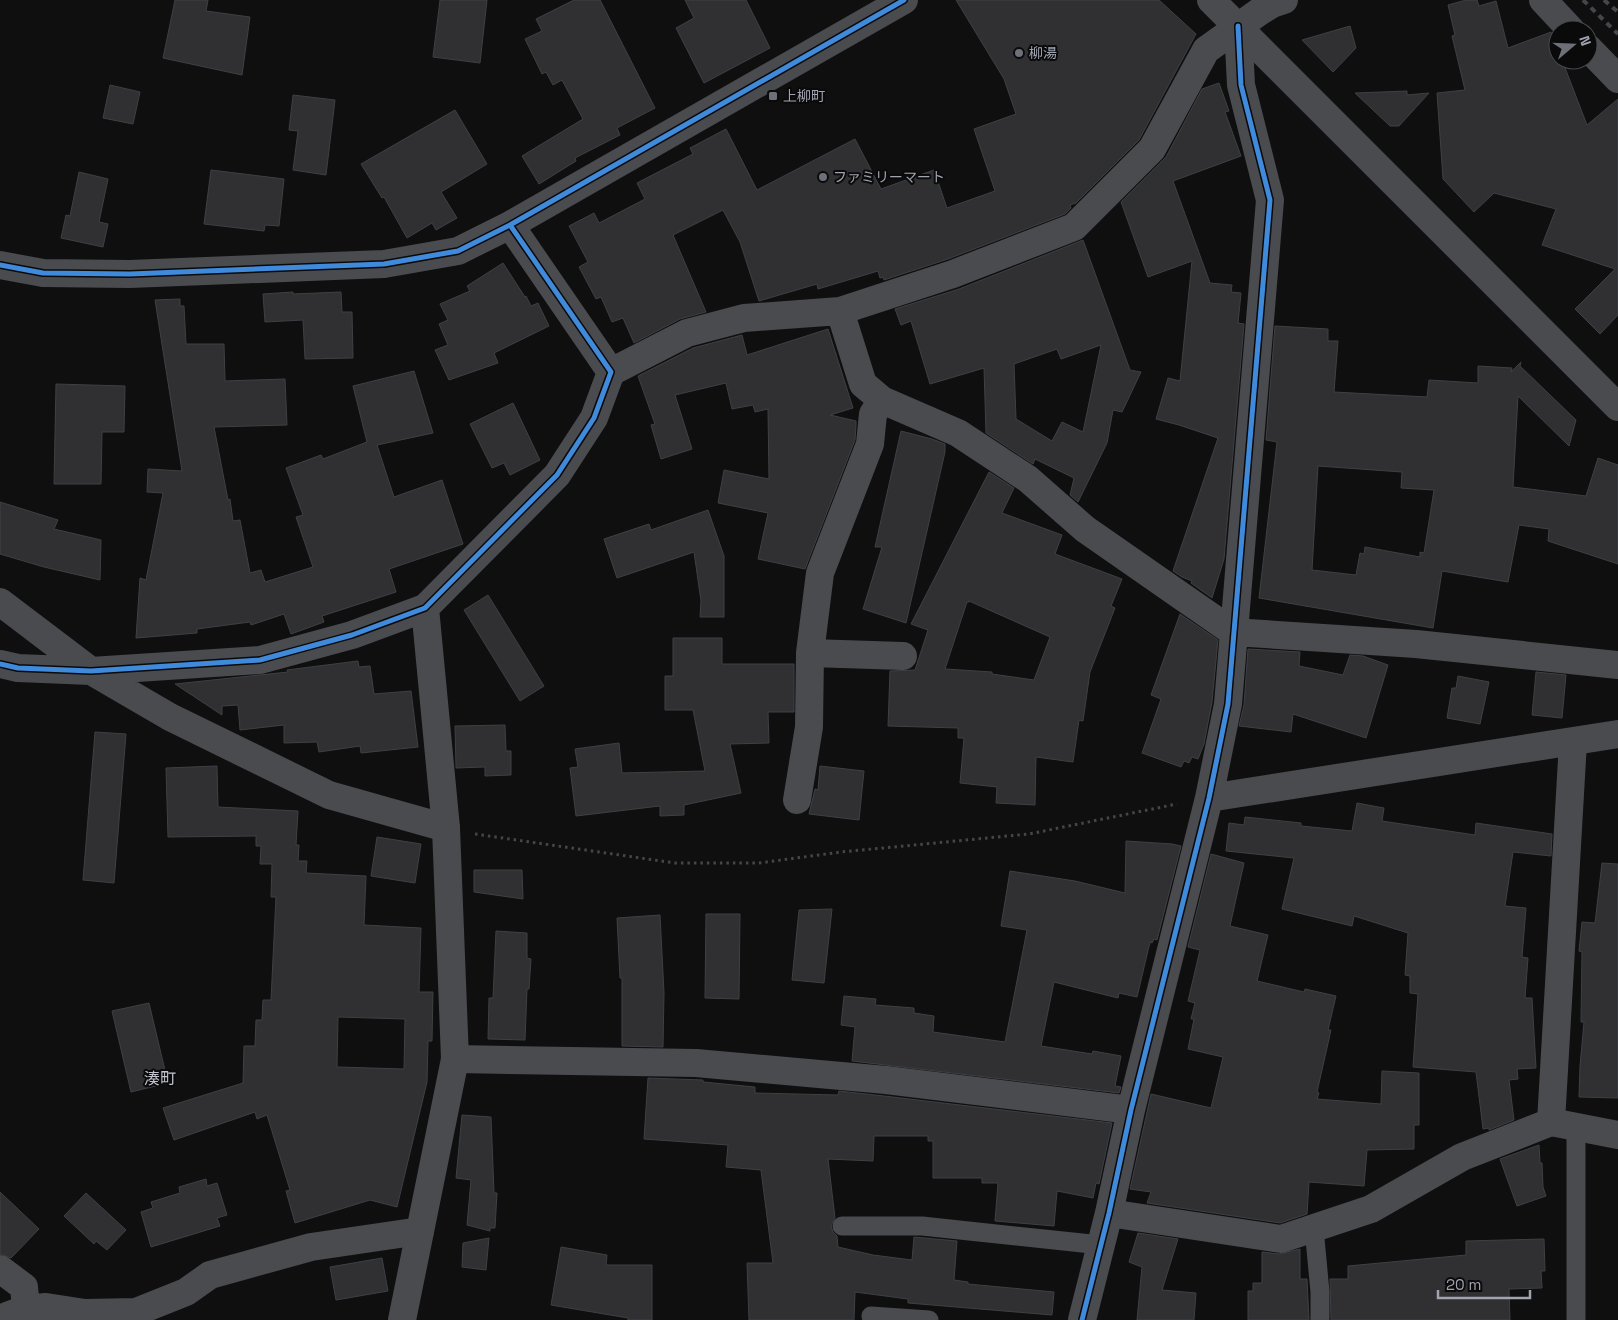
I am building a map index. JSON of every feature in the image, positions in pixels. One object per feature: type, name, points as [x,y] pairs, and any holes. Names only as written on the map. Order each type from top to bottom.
[{"type":"street","points":[[0,265],[43,273],[130,274],[384,264],[458,250],[510,225],[904,0]]},
{"type":"street","points":[[1211,0],[1618,407]]},
{"type":"street","points":[[0,664],[18,668],[91,672],[260,660],[352,636],[425,608],[557,474],[594,418],[611,372],[687,333],[744,318],[840,311],[953,274],[1074,227],[1152,148],[1206,50],[1272,4],[1284,0]]},
{"type":"street","points":[[1543,0],[1562,20]]},
{"type":"street","points":[[1082,1320],[1109,1213],[1131,1110],[1209,798],[1228,704],[1270,200],[1241,85],[1238,26]]},
{"type":"street","points":[[1598,58],[1618,79]]},
{"type":"street","points":[[510,225],[611,372]]},
{"type":"street","points":[[840,311],[863,384],[882,400],[958,433],[1028,480],[1085,529],[1233,632],[1416,644],[1618,665]]},
{"type":"street","points":[[797,800],[808,727],[810,653],[820,573],[870,444],[874,414],[882,400]]},
{"type":"street","points":[[0,602],[91,672],[170,717],[329,795],[446,828]]},
{"type":"street","points":[[402,1320],[455,1059],[446,828],[425,608]]},
{"type":"street","points":[[810,653],[903,656]]},
{"type":"street","points":[[1209,798],[1618,734]]},
{"type":"street","points":[[1564,1125],[1573,742]]},
{"type":"street","points":[[455,1059],[696,1063],[886,1080],[1131,1110]]},
{"type":"street","points":[[1109,1213],[1281,1239],[1371,1209],[1462,1157],[1564,1125],[1618,1135]]},
{"type":"street","points":[[15,1315],[46,1307],[85,1313],[136,1312],[186,1292],[210,1275],[311,1247],[420,1231]]},
{"type":"street","points":[[0,1269],[24,1286],[15,1315]]},
{"type":"lane","points":[[1564,1125],[1576,1320]]},
{"type":"lane","points":[[842,1226],[922,1226],[1101,1245]]},
{"type":"lane","points":[[1314,1228],[1320,1292],[1320,1320]]},
{"type":"lane","points":[[872,1316],[929,1320]]},
{"type":"path","points":[[446,828],[496,838],[558,845],[675,863],[759,863],[841,852],[1029,834],[1209,798]]},
{"type":"building","points":[[175,0],[208,0],[206,11],[250,17],[242,75],[163,58]]},
{"type":"building","points":[[440,0],[487,0],[480,63],[433,57]]},
{"type":"building","points":[[574,0],[600,0],[655,108],[617,128],[620,135],[575,158],[576,161],[539,184],[522,156],[583,119],[562,80],[553,85],[546,72],[542,74],[525,39],[542,31],[536,19]]},
{"type":"building","points":[[685,0],[746,0],[770,48],[704,83],[676,28],[694,18]]},
{"type":"building","points":[[956,0],[1159,0],[1196,34],[1139,140],[1076,203],[1070,205],[1071,208],[1065,214],[948,259],[884,280],[883,277],[880,278],[878,271],[818,289],[817,284],[759,301],[740,242],[723,210],[673,235],[706,312],[680,319],[634,343],[623,318],[612,322],[601,297],[596,299],[579,267],[588,262],[569,226],[594,213],[599,223],[645,199],[637,183],[693,154],[690,148],[726,129],[757,190],[855,139],[881,189],[934,170],[947,208],[995,191],[974,129],[1016,114],[1004,79]]},
{"type":"building","points":[[1466,0],[1477,0],[1479,6],[1496,1],[1508,48],[1548,33],[1548,70],[1566,70],[1587,125],[1618,99],[1618,315],[1600,334],[1575,309],[1615,269],[1542,245],[1556,209],[1494,193],[1474,212],[1443,179],[1437,93],[1465,90],[1452,36],[1455,35],[1448,5]]},
{"type":"building","points":[[1350,26],[1356,48],[1333,72],[1302,40]]},
{"type":"building","points":[[1219,83],[1229,111],[1225,112],[1241,156],[1173,181],[1210,283],[1232,285],[1231,292],[1241,293],[1238,323],[1244,324],[1224,559],[1212,598],[1191,583],[1192,581],[1173,571],[1218,438],[1156,419],[1168,378],[1180,381],[1192,261],[1148,277],[1121,202],[1166,157],[1202,89]]},
{"type":"building","points":[[110,85],[140,92],[133,124],[103,118]]},
{"type":"building","points":[[1407,91],[1407,95],[1429,93],[1399,126],[1390,126],[1355,93]]},
{"type":"building","points":[[293,95],[335,100],[326,175],[293,170],[298,131],[289,130]]},
{"type":"building","points":[[455,110],[487,164],[441,192],[457,218],[436,230],[432,223],[407,238],[384,197],[382,198],[361,164]]},
{"type":"building","points":[[211,170],[284,179],[279,226],[265,225],[264,231],[204,224]]},
{"type":"building","points":[[79,172],[108,179],[99,222],[108,224],[103,247],[61,238],[66,215],[70,216]]},
{"type":"building","points":[[1083,240],[1130,370],[1141,372],[1122,412],[1113,410],[1107,443],[1078,502],[1070,495],[1074,478],[1035,459],[1033,464],[986,433],[984,368],[930,384],[911,321],[901,325],[895,309],[959,289]],"holes":[[[1101,345],[1083,432],[1062,422],[1052,441],[1016,419],[1014,364],[1057,349],[1061,359]]]},
{"type":"building","points":[[503,263],[531,306],[538,303],[549,326],[494,353],[498,363],[449,380],[435,350],[448,345],[439,324],[448,320],[440,304],[470,291],[467,286]]},
{"type":"building","points":[[293,292],[293,294],[341,292],[342,312],[352,312],[353,358],[305,359],[303,320],[265,322],[263,294]]},
{"type":"building","points":[[180,299],[180,306],[184,306],[186,344],[224,344],[225,381],[285,379],[287,425],[214,427],[233,521],[240,520],[250,573],[261,570],[265,582],[313,567],[296,517],[303,515],[286,468],[321,455],[323,459],[367,442],[353,386],[414,371],[433,433],[377,445],[394,497],[442,480],[463,544],[389,569],[396,592],[322,616],[324,622],[291,634],[284,614],[251,625],[250,622],[197,629],[197,633],[136,638],[140,578],[146,580],[163,493],[147,492],[148,469],[182,471],[155,300]]},
{"type":"building","points":[[1275,326],[1328,329],[1328,341],[1338,341],[1334,392],[1427,397],[1429,380],[1478,383],[1478,366],[1512,368],[1511,372],[1521,362],[1520,366],[1576,420],[1569,446],[1518,396],[1513,487],[1586,496],[1598,458],[1618,465],[1618,564],[1548,541],[1549,529],[1519,525],[1508,582],[1442,571],[1433,628],[1259,598],[1277,442],[1266,440]],"holes":[[[1318,466],[1402,472],[1401,488],[1434,490],[1424,553],[1420,552],[1420,557],[1365,547],[1364,554],[1360,553],[1356,575],[1312,570]]]},
{"type":"building","points":[[828,329],[853,408],[830,415],[856,421],[855,440],[805,569],[758,559],[768,513],[718,503],[724,470],[769,479],[768,409],[755,412],[753,405],[732,409],[726,383],[675,395],[692,449],[661,459],[651,425],[655,424],[638,376],[693,348],[742,335],[747,355]]},
{"type":"building","points":[[56,384],[125,386],[124,432],[102,432],[101,484],[54,484]]},
{"type":"building","points":[[513,403],[540,460],[510,475],[504,463],[492,468],[470,424]]},
{"type":"building","points":[[901,431],[945,444],[945,452],[906,623],[863,609],[882,547],[875,547]]},
{"type":"building","points":[[989,472],[1014,488],[1002,513],[1062,535],[1055,554],[1122,579],[1111,606],[1115,608],[1090,672],[1083,721],[1079,720],[1073,762],[1036,757],[1035,805],[996,803],[997,787],[960,783],[964,738],[958,738],[958,728],[888,726],[890,671],[915,670],[928,630],[911,624]],"holes":[[[969,601],[1050,637],[1034,680],[992,674],[992,672],[945,669],[967,602]]]},
{"type":"building","points":[[0,502],[58,520],[54,529],[101,540],[100,580],[44,567],[0,554]]},
{"type":"building","points":[[708,510],[724,556],[724,617],[700,617],[701,601],[694,552],[617,578],[604,539],[649,524],[651,530]]},
{"type":"building","points":[[488,595],[544,686],[520,701],[464,610]]},
{"type":"building","points":[[1180,614],[1218,640],[1212,702],[1204,744],[1198,759],[1192,757],[1189,763],[1184,761],[1181,767],[1142,753],[1161,699],[1151,695]]},
{"type":"building","points":[[673,638],[722,638],[722,664],[794,664],[794,712],[768,712],[769,743],[730,744],[741,793],[684,805],[684,815],[660,816],[660,806],[576,816],[570,768],[578,767],[575,749],[619,743],[622,773],[705,771],[693,710],[665,710],[665,676],[673,676]]},
{"type":"building","points":[[1248,649],[1300,652],[1299,666],[1343,675],[1350,655],[1363,656],[1388,665],[1366,738],[1293,714],[1291,732],[1239,726],[1244,705]]},
{"type":"building","points":[[358,661],[359,667],[370,666],[374,694],[411,691],[418,747],[361,753],[360,746],[319,752],[317,742],[284,743],[284,725],[240,730],[238,705],[222,706],[222,715],[175,684],[288,672],[287,670]]},
{"type":"building","points":[[1536,672],[1566,675],[1562,718],[1532,715]]},
{"type":"building","points":[[1458,676],[1489,682],[1480,724],[1447,718],[1452,688],[1456,688]]},
{"type":"building","points":[[505,725],[506,751],[511,751],[511,775],[485,776],[485,767],[456,768],[455,726]]},
{"type":"building","points":[[95,732],[126,734],[114,883],[83,880]]},
{"type":"building","points":[[217,766],[218,807],[298,811],[296,845],[299,845],[298,861],[307,861],[306,873],[366,876],[364,925],[421,928],[419,992],[433,992],[432,1041],[428,1041],[427,1082],[397,1207],[370,1200],[295,1223],[286,1191],[290,1190],[267,1115],[257,1119],[255,1112],[174,1140],[163,1108],[243,1083],[244,1046],[255,1046],[256,1020],[262,1020],[263,1000],[271,1000],[276,897],[271,897],[272,864],[260,864],[261,846],[256,846],[256,836],[168,837],[166,768]],"holes":[[[338,1017],[405,1019],[404,1069],[337,1067]]]},
{"type":"building","points":[[820,766],[864,771],[859,820],[809,814],[815,789],[818,790]]},
{"type":"building","points":[[1357,803],[1384,808],[1382,821],[1475,835],[1476,823],[1552,834],[1551,856],[1513,852],[1505,906],[1526,908],[1522,957],[1528,958],[1525,998],[1532,998],[1536,1068],[1517,1069],[1518,1079],[1509,1080],[1514,1120],[1489,1130],[1489,1128],[1483,1129],[1476,1072],[1413,1067],[1418,994],[1410,993],[1410,976],[1405,975],[1408,933],[1354,916],[1352,926],[1282,909],[1294,858],[1226,851],[1229,823],[1244,825],[1245,817],[1301,823],[1301,826],[1352,831]]},
{"type":"building","points":[[377,837],[421,844],[415,883],[371,876]]},
{"type":"building","points":[[1126,841],[1181,846],[1157,940],[1154,939],[1152,943],[1150,942],[1137,997],[1119,993],[1118,998],[1054,982],[1041,1046],[1092,1054],[1093,1051],[1121,1056],[1115,1086],[1121,1087],[1119,1093],[852,1061],[855,1027],[841,1025],[844,996],[876,999],[875,1005],[914,1008],[914,1013],[934,1016],[933,1032],[1005,1042],[1027,930],[1001,926],[1010,871],[1075,881],[1125,893]]},
{"type":"building","points":[[1211,854],[1244,863],[1230,926],[1268,935],[1257,981],[1304,992],[1305,989],[1336,996],[1328,1030],[1331,1030],[1317,1099],[1381,1104],[1382,1071],[1419,1073],[1419,1125],[1414,1125],[1414,1149],[1367,1150],[1364,1186],[1309,1182],[1307,1214],[1280,1223],[1147,1203],[1151,1192],[1130,1189],[1151,1094],[1211,1108],[1223,1057],[1188,1049],[1194,1019],[1191,1019],[1195,1003],[1188,1001],[1200,950],[1188,947]]},
{"type":"building","points":[[1602,863],[1618,864],[1618,1098],[1579,1097],[1584,1022],[1581,1022],[1582,952],[1579,951],[1582,922],[1595,923]]},
{"type":"building","points":[[474,870],[522,870],[523,899],[474,892]]},
{"type":"building","points":[[832,909],[824,983],[792,980],[799,910]]},
{"type":"building","points":[[706,914],[740,914],[739,999],[705,998]]},
{"type":"building","points":[[660,915],[664,993],[663,1047],[622,1046],[622,978],[620,978],[617,918]]},
{"type":"building","points":[[496,931],[527,933],[527,958],[531,959],[529,989],[527,989],[525,1040],[488,1039],[489,998],[493,998]]},
{"type":"building","points":[[149,1003],[168,1083],[131,1092],[112,1011]]},
{"type":"building","points":[[648,1078],[703,1080],[703,1082],[755,1087],[755,1093],[838,1095],[839,1091],[1112,1123],[1099,1184],[1096,1183],[1093,1198],[1057,1191],[1054,1226],[995,1221],[998,1183],[982,1183],[982,1178],[933,1178],[933,1141],[928,1141],[928,1136],[874,1136],[873,1161],[828,1159],[835,1218],[831,1226],[837,1236],[838,1247],[873,1255],[912,1260],[914,1237],[957,1241],[954,1280],[968,1282],[968,1284],[1054,1292],[1052,1315],[908,1303],[908,1299],[855,1292],[854,1320],[749,1320],[747,1263],[773,1263],[761,1170],[726,1167],[728,1145],[644,1139]]},
{"type":"building","points":[[462,1115],[491,1117],[494,1193],[497,1193],[495,1228],[490,1228],[490,1231],[467,1225],[471,1180],[456,1178]]},
{"type":"building","points":[[1539,1145],[1543,1187],[1546,1196],[1517,1206],[1500,1159]]},
{"type":"building","points":[[206,1179],[207,1186],[217,1183],[227,1215],[217,1218],[220,1226],[151,1247],[141,1212],[153,1208],[151,1202],[180,1193],[179,1187]]},
{"type":"building","points":[[0,1192],[39,1229],[11,1258],[0,1254]]},
{"type":"building","points":[[86,1193],[126,1230],[107,1250],[96,1241],[94,1244],[64,1216]]},
{"type":"building","points":[[1138,1233],[1178,1239],[1162,1290],[1196,1293],[1194,1320],[1137,1320],[1142,1267],[1129,1262]]},
{"type":"building","points":[[489,1238],[486,1270],[462,1267],[463,1243]]},
{"type":"building","points":[[1544,1239],[1545,1271],[1541,1271],[1542,1288],[1509,1289],[1510,1320],[1331,1320],[1330,1279],[1348,1279],[1348,1266],[1466,1255],[1466,1241]]},
{"type":"building","points":[[561,1247],[607,1255],[606,1265],[652,1265],[652,1320],[628,1320],[628,1318],[551,1305]]},
{"type":"building","points":[[1300,1249],[1300,1279],[1307,1279],[1309,1320],[1248,1320],[1248,1291],[1253,1291],[1253,1283],[1262,1283],[1262,1252],[1279,1254]]},
{"type":"building","points":[[382,1258],[388,1291],[336,1300],[330,1267]]},
{"type":"railway","points":[[1583,0],[1618,34]]},
{"type":"railway","points":[[1604,0],[1618,12]]},
{"type":"cycle path","points":[[0,265],[43,273],[130,274],[384,264],[458,251],[510,225],[904,0]]},
{"type":"cycle path","points":[[1082,1320],[1109,1213],[1131,1110],[1209,798],[1228,704],[1270,200],[1241,85],[1238,26]]},
{"type":"cycle path","points":[[0,664],[18,668],[91,671],[260,660],[352,635],[425,608],[557,475],[594,418],[611,372],[510,225]]},
{"type":"place","name":"柳湯","points":[[1019,53]]},
{"type":"place","name":"上柳町","points":[[773,96]]},
{"type":"place","name":"ファミリーマート","points":[[823,177]]},
{"type":"district","name":"湊町","points":[[160,1078]]}]
